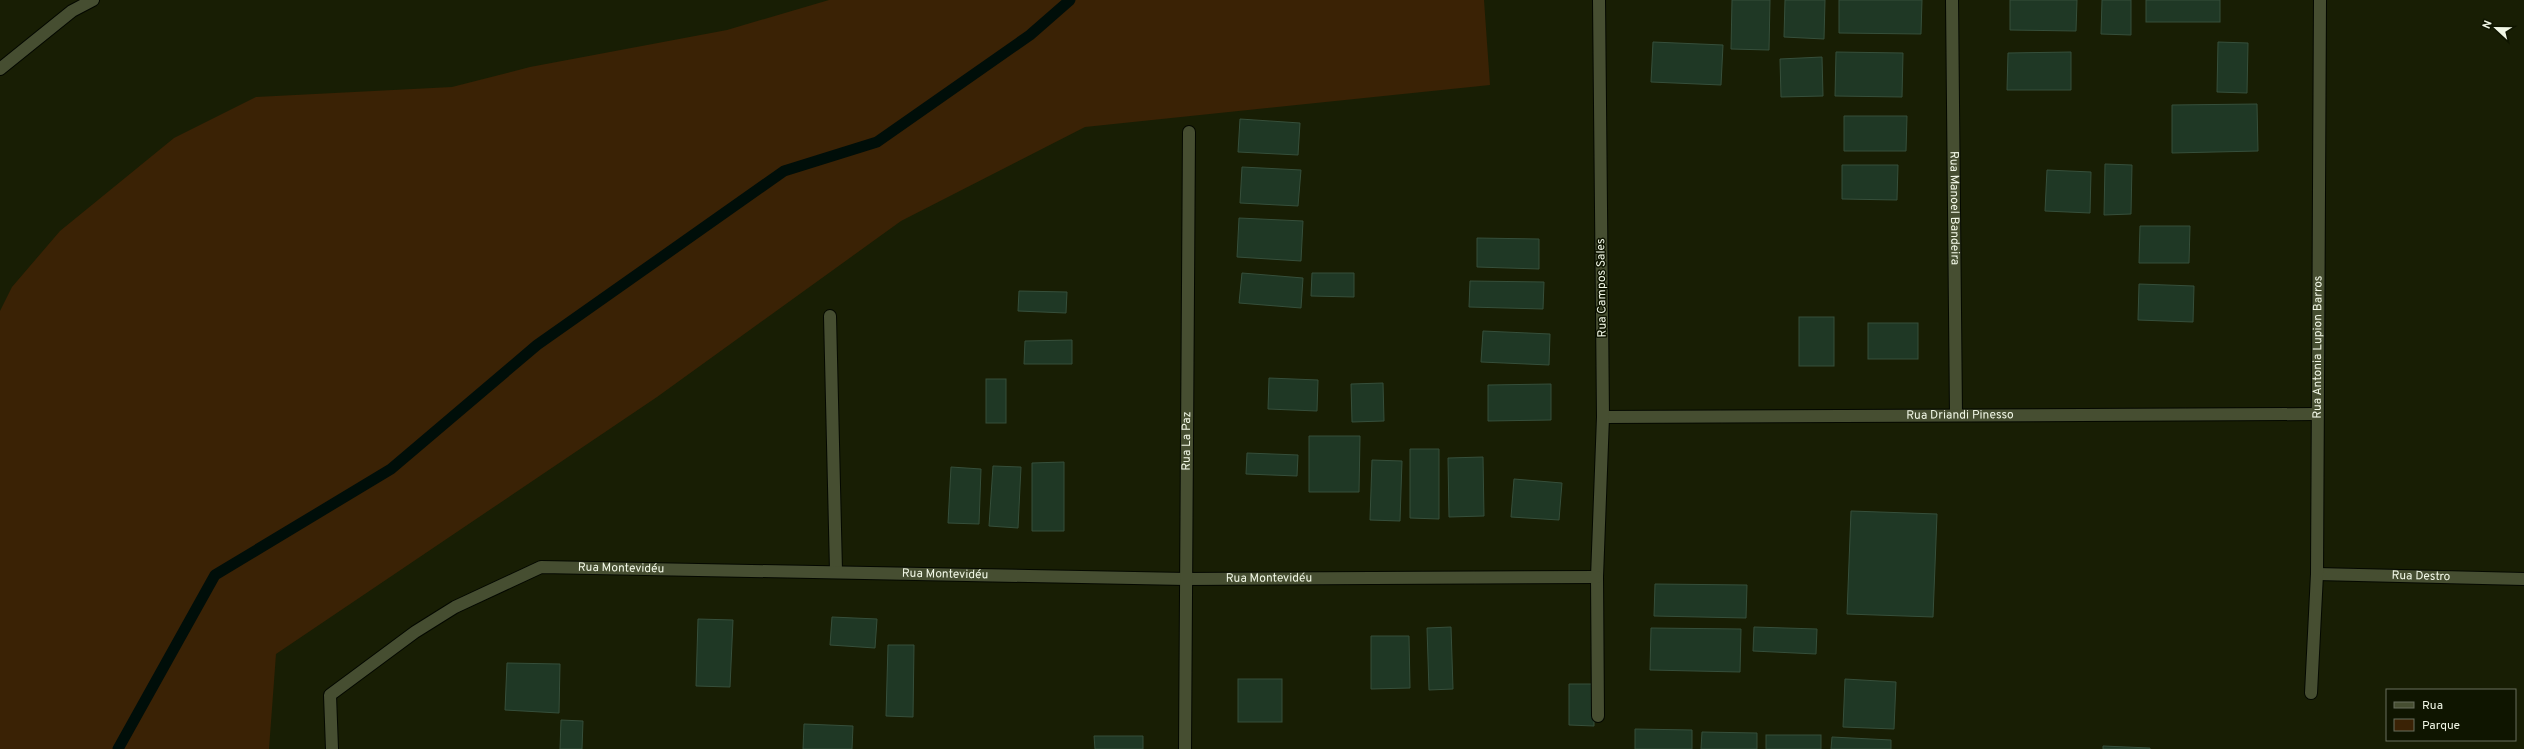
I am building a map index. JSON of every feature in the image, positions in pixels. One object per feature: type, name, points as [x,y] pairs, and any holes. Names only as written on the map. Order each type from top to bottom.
[{"type":"street","points":[[0,69],[72,11],[93,0]]},
{"type":"street","name":"Rua Campos Sales","points":[[1598,716],[1597,577],[1603,417],[1599,0]]},
{"type":"street","name":"Rua Manoel Bandeira","points":[[1952,0],[1956,415]]},
{"type":"street","name":"Rua Antonia Lupion Barros","points":[[2311,693],[2317,574],[2316,414],[2320,0]]},
{"type":"street","name":"Rua La Paz","points":[[1185,749],[1189,132]]},
{"type":"street","points":[[830,316],[836,571]]},
{"type":"street","name":"Rua Driandi Pinesso","points":[[1603,417],[2316,414]]},
{"type":"street","name":"Rua Montevidéu","points":[[332,749],[330,694],[415,632],[455,607],[541,567],[836,571],[1186,579],[1597,577]]},
{"type":"street","name":"Rua Destro","points":[[2317,574],[2524,580]]},
{"type":"green space","points":[[829,0],[1484,0],[1490,85],[1085,127],[901,221],[657,397],[276,654],[269,749],[0,749],[0,311],[12,287],[60,231],[174,138],[256,97],[452,87],[530,67],[727,30]]},
{"type":"building","points":[[1732,0],[1770,0],[1769,50],[1731,49]]},
{"type":"building","points":[[1785,0],[1825,0],[1824,39],[1784,37]]},
{"type":"building","points":[[1839,0],[1922,0],[1921,34],[1839,33]]},
{"type":"building","points":[[2010,0],[2077,0],[2076,31],[2010,30]]},
{"type":"building","points":[[2102,0],[2131,0],[2131,35],[2101,34]]},
{"type":"building","points":[[2146,0],[2220,0],[2220,22],[2146,22]]},
{"type":"building","points":[[1653,42],[1723,45],[1721,85],[1651,82]]},
{"type":"building","points":[[2218,42],[2248,43],[2247,93],[2217,92]]},
{"type":"building","points":[[1836,52],[1903,53],[1902,97],[1835,96]]},
{"type":"building","points":[[2071,52],[2071,90],[2007,90],[2008,53]]},
{"type":"building","points":[[1822,57],[1823,96],[1781,97],[1780,59]]},
{"type":"building","points":[[2257,104],[2258,151],[2172,153],[2172,105]]},
{"type":"building","points":[[1844,116],[1907,116],[1906,151],[1844,151]]},
{"type":"building","points":[[1240,119],[1300,123],[1298,155],[1238,152]]},
{"type":"building","points":[[2105,164],[2132,165],[2131,214],[2104,215]]},
{"type":"building","points":[[1842,165],[1898,165],[1897,200],[1842,199]]},
{"type":"building","points":[[1242,167],[1301,170],[1298,206],[1240,203]]},
{"type":"building","points":[[2047,170],[2091,172],[2090,213],[2045,211]]},
{"type":"building","points":[[1239,218],[1303,221],[1301,261],[1237,257]]},
{"type":"building","points":[[2140,226],[2190,226],[2189,263],[2139,263]]},
{"type":"building","points":[[1477,238],[1539,239],[1539,269],[1477,267]]},
{"type":"building","points":[[1242,273],[1303,278],[1301,308],[1239,303]]},
{"type":"building","points":[[1312,273],[1354,273],[1354,297],[1311,296]]},
{"type":"building","points":[[1470,281],[1544,282],[1543,309],[1469,307]]},
{"type":"building","points":[[2139,284],[2194,286],[2193,322],[2138,320]]},
{"type":"building","points":[[1019,291],[1067,292],[1066,313],[1018,311]]},
{"type":"building","points":[[1799,317],[1834,317],[1834,366],[1799,366]]},
{"type":"building","points":[[1868,323],[1918,323],[1918,359],[1868,359]]},
{"type":"building","points":[[1483,331],[1550,334],[1549,365],[1481,362]]},
{"type":"building","points":[[1072,340],[1072,364],[1024,364],[1025,341]]},
{"type":"building","points":[[1269,378],[1318,380],[1317,411],[1268,409]]},
{"type":"building","points":[[986,379],[1006,379],[1006,423],[986,423]]},
{"type":"building","points":[[1383,383],[1384,421],[1352,422],[1351,384]]},
{"type":"building","points":[[1551,384],[1551,420],[1488,421],[1488,385]]},
{"type":"building","points":[[1309,436],[1360,436],[1359,492],[1309,492]]},
{"type":"building","points":[[1410,449],[1439,449],[1439,519],[1410,518]]},
{"type":"building","points":[[1247,453],[1298,455],[1297,476],[1246,474]]},
{"type":"building","points":[[1483,457],[1484,516],[1449,517],[1448,458]]},
{"type":"building","points":[[1372,460],[1402,461],[1400,521],[1370,520]]},
{"type":"building","points":[[1064,462],[1064,531],[1032,531],[1032,463]]},
{"type":"building","points":[[993,466],[1021,467],[1018,528],[989,526]]},
{"type":"building","points":[[951,467],[981,469],[979,524],[948,523]]},
{"type":"building","points":[[1514,479],[1562,483],[1559,520],[1511,517]]},
{"type":"building","points":[[1851,511],[1937,514],[1933,617],[1847,614]]},
{"type":"building","points":[[1655,584],[1747,585],[1746,618],[1654,616]]},
{"type":"building","points":[[832,617],[877,619],[875,648],[830,645]]},
{"type":"building","points":[[698,619],[733,620],[730,687],[696,686]]},
{"type":"building","points":[[1451,627],[1453,689],[1429,690],[1427,628]]},
{"type":"building","points":[[1754,627],[1817,629],[1816,654],[1753,651]]},
{"type":"building","points":[[1651,628],[1741,629],[1740,672],[1650,670]]},
{"type":"building","points":[[1371,636],[1409,636],[1410,688],[1371,689]]},
{"type":"building","points":[[888,645],[914,645],[913,717],[886,716]]},
{"type":"building","points":[[507,663],[560,664],[559,713],[505,710]]},
{"type":"building","points":[[1238,679],[1282,679],[1282,722],[1238,722]]},
{"type":"building","points":[[1845,679],[1896,682],[1894,729],[1843,727]]},
{"type":"building","points":[[1569,684],[1594,684],[1594,726],[1569,725]]},
{"type":"building","points":[[561,720],[583,721],[582,749],[560,749]]},
{"type":"building","points":[[804,724],[853,726],[852,749],[803,749]]},
{"type":"building","points":[[1635,729],[1692,730],[1692,749],[1635,749]]},
{"type":"building","points":[[1702,732],[1757,733],[1757,749],[1701,749]]},
{"type":"building","points":[[1766,735],[1821,735],[1821,749],[1766,749]]},
{"type":"building","points":[[1094,736],[1143,736],[1143,749],[1095,749]]},
{"type":"building","points":[[1832,737],[1891,740],[1891,749],[1831,749]]},
{"type":"building","points":[[2103,746],[2150,748],[2150,749],[2103,749]]},
{"type":"waterway","points":[[118,749],[215,575],[391,469],[537,345],[784,171],[877,142],[1030,35],[1070,0]]}]
